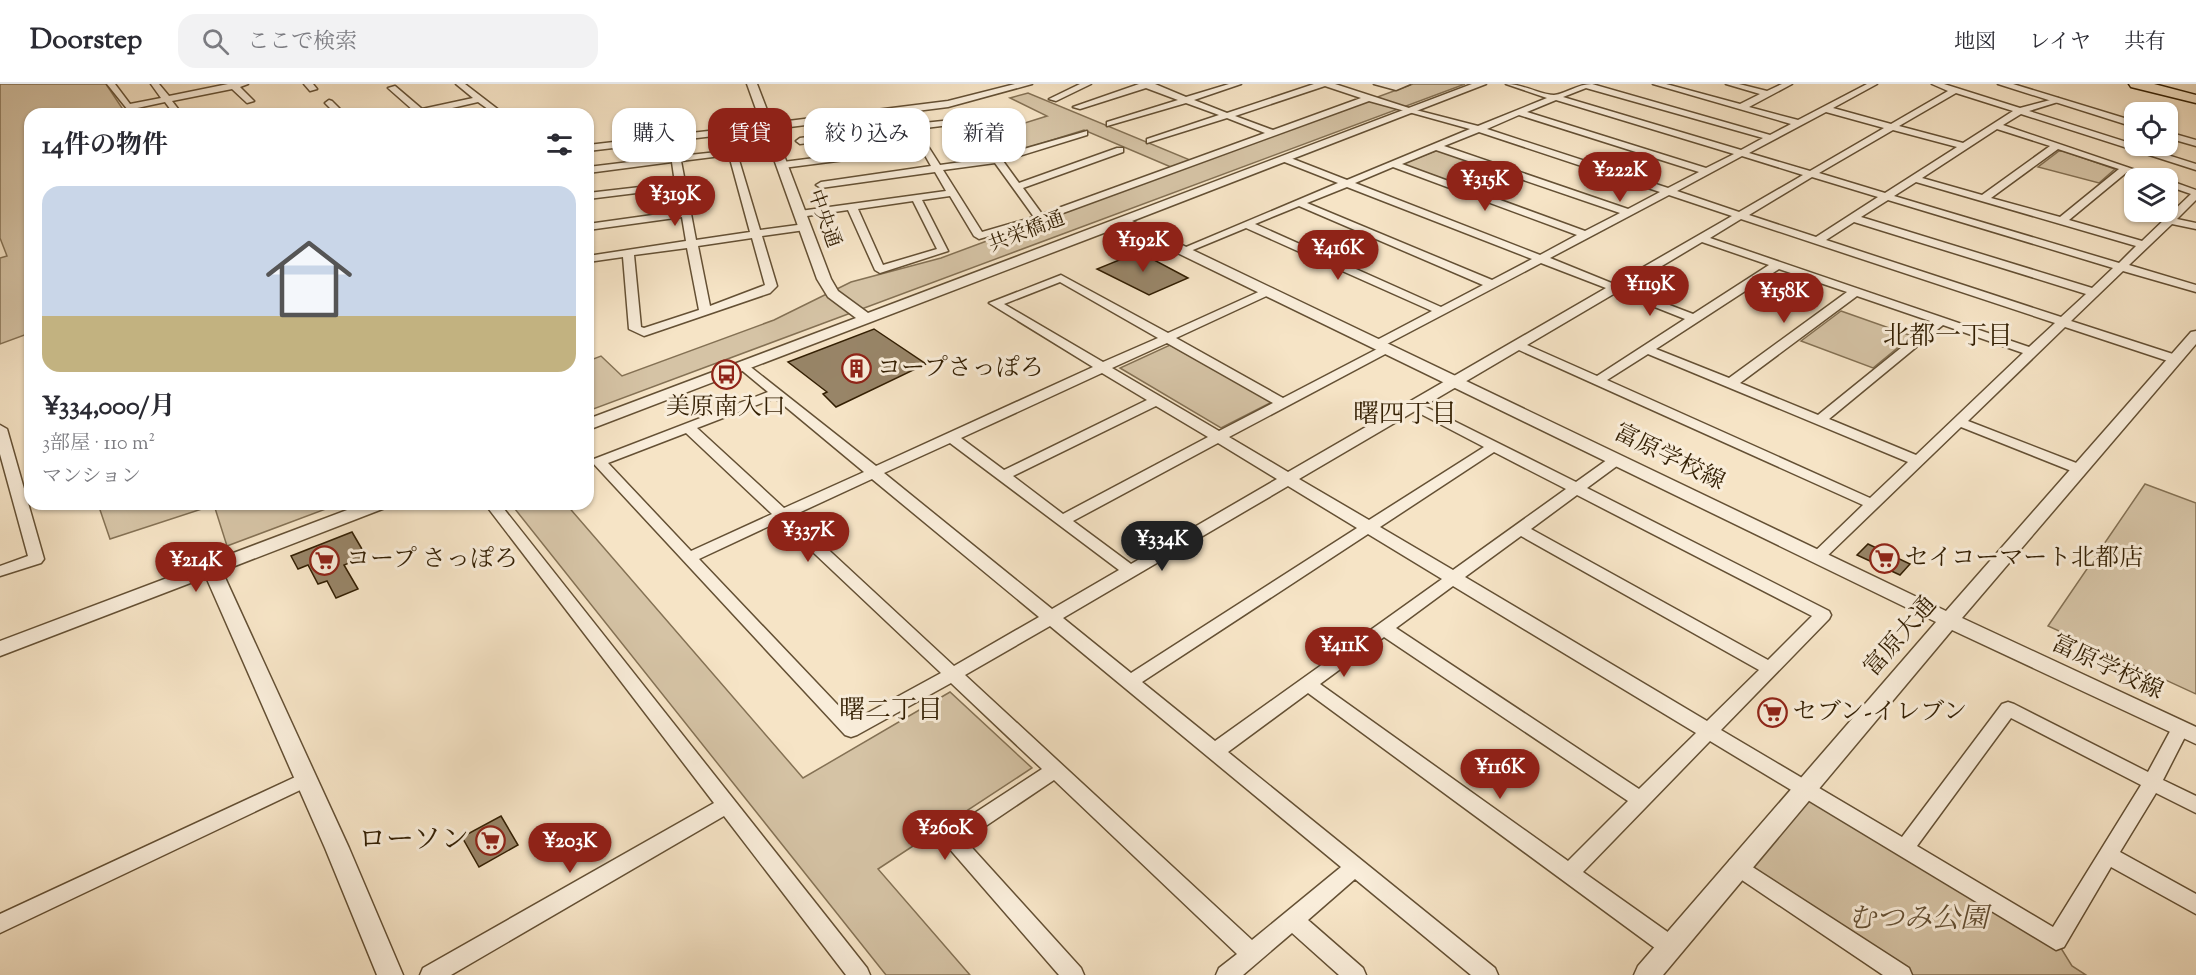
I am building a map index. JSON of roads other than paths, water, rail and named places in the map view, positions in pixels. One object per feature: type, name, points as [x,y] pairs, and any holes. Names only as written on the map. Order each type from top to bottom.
[{"type":"highway","points":[[2136,84],[2196,98]]},
{"type":"highway","points":[[2144,84],[2196,98]]},
{"type":"street","points":[[111,84],[128,107],[244,84]]},
{"type":"street","points":[[155,84],[174,108]]},
{"type":"street","points":[[460,84],[492,108]]},
{"type":"street","name":"中央通","points":[[752,84],[761,108]]},
{"type":"street","points":[[922,108],[968,101],[1027,84]]},
{"type":"street","points":[[1053,99],[1087,84]]},
{"type":"street","points":[[1077,107],[1147,84],[1273,133]]},
{"type":"street","points":[[1110,124],[1237,84]]},
{"type":"street","points":[[1150,141],[1322,84]]},
{"type":"street","points":[[1327,84],[1409,111],[1479,129],[2175,358]]},
{"type":"street","points":[[1378,84],[1396,88],[1406,84]]},
{"type":"street","name":"共栄橋通","points":[[594,423],[1481,84]]},
{"type":"street","points":[[1509,84],[2196,289]]},
{"type":"street","points":[[1184,250],[1587,84],[1771,138]]},
{"type":"street","points":[[1657,84],[1799,123]]},
{"type":"street","points":[[1730,84],[1768,94]]},
{"type":"street","points":[[1742,107],[1788,84]]},
{"type":"street","points":[[1061,520],[1586,235],[1872,84]]},
{"type":"street","points":[[1936,84],[2196,167]]},
{"type":"street","points":[[2003,84],[2124,121]]},
{"type":"street","points":[[233,85],[250,101]]},
{"type":"street","points":[[392,88],[414,108]]},
{"type":"street","points":[[776,393],[599,462],[851,730],[952,675],[1955,90]]},
{"type":"street","points":[[930,155],[980,236],[1040,218],[1369,98]]},
{"type":"street","points":[[440,108],[479,99]]},
{"type":"street","points":[[1817,241],[1995,125],[2019,111],[2055,100]]},
{"type":"street","points":[[329,103],[334,108]]},
{"type":"street","points":[[1825,109],[1963,146]]},
{"type":"street","points":[[1518,112],[1708,172]]},
{"type":"street","points":[[1995,125],[2124,169]]},
{"type":"street","points":[[1026,151],[1084,133]]},
{"type":"street","points":[[2178,138],[2196,143]]},
{"type":"street","points":[[800,141],[804,141]]},
{"type":"street","points":[[594,147],[612,145]]},
{"type":"street","points":[[1435,146],[1630,213]]},
{"type":"street","points":[[1983,199],[2057,146]]},
{"type":"street","points":[[1017,187],[1120,150]]},
{"type":"street","points":[[628,253],[635,329],[644,332],[766,291],[771,286],[733,152],[696,157]]},
{"type":"street","points":[[1285,159],[1695,319]]},
{"type":"street","points":[[594,169],[652,162]]},
{"type":"street","points":[[677,162],[705,312]]},
{"type":"street","name":"中央通","points":[[782,162],[824,279],[833,294],[865,318]]},
{"type":"street","points":[[783,165],[807,162]]},
{"type":"street","points":[[821,184],[984,162]]},
{"type":"street","points":[[998,162],[1040,218]]},
{"type":"street","points":[[1393,164],[1586,235]]},
{"type":"street","points":[[2062,221],[2124,170]]},
{"type":"street","points":[[1913,178],[2144,245]]},
{"type":"street","points":[[594,195],[681,185]]},
{"type":"street","points":[[2178,187],[2196,194],[2178,212]]},
{"type":"street","points":[[800,214],[953,193]]},
{"type":"street","points":[[852,208],[880,270],[943,251],[916,198]]},
{"type":"street","points":[[1299,203],[1494,285]]},
{"type":"street","points":[[594,226],[687,213]]},
{"type":"street","points":[[1852,218],[2095,292]]},
{"type":"street","name":"富原学校線","points":[[1122,221],[2188,733]]},
{"type":"street","points":[[1818,556],[2168,222]]},
{"type":"street","points":[[2178,222],[2196,226]]},
{"type":"street","points":[[1246,224],[1443,312]]},
{"type":"street","points":[[594,258],[805,227]]},
{"type":"street","points":[[1701,238],[2031,352]]},
{"type":"street","points":[[1598,381],[1777,265]]},
{"type":"street","points":[[1281,402],[1060,279],[995,303],[2056,940],[2152,783],[2188,733]]},
{"type":"street","points":[[688,558],[1269,291]]},
{"type":"street","points":[[1731,383],[1856,291]]},
{"type":"street","points":[[1820,420],[1941,321]]},
{"type":"street","name":"富原大通","points":[[1647,975],[1737,866],[2196,334]]},
{"type":"street","points":[[1518,345],[1872,504]]},
{"type":"street","points":[[1647,348],[1916,460]]},
{"type":"street","points":[[743,365],[1048,618],[1130,682],[1487,975]]},
{"type":"street","points":[[1002,476],[1158,400]]},
{"type":"street","points":[[1413,405],[1823,615],[1569,873]]},
{"type":"street","points":[[1958,421],[2079,469]]},
{"type":"street","points":[[688,427],[1252,954]]},
{"type":"street","points":[[0,429],[3,450],[36,559],[0,571]]},
{"type":"street","points":[[951,437],[1130,571]]},
{"type":"street","points":[[1130,682],[1494,446]]},
{"type":"street","points":[[1214,752],[1616,460]]},
{"type":"street","points":[[0,649],[363,510]]},
{"type":"street","points":[[497,510],[859,975]]},
{"type":"street","points":[[1520,530],[1769,668]]},
{"type":"street","points":[[211,567],[306,779],[390,975]]},
{"type":"street","points":[[1383,628],[1641,800]]},
{"type":"street","points":[[1307,683],[1671,947]]},
{"type":"street","points":[[1904,849],[2008,709],[2196,805]]},
{"type":"street","points":[[1055,770],[951,839],[1073,975]]},
{"type":"street","points":[[0,924],[306,779]]},
{"type":"street","points":[[431,975],[727,805]]},
{"type":"street","points":[[2109,856],[2196,905]]},
{"type":"street","points":[[1737,866],[1901,975]]},
{"type":"street","points":[[1227,975],[1355,867]]},
{"type":"street","points":[[1293,920],[1355,975]]},
{"type":"place","name":"コープさっぽろ","points":[[856,369]]},
{"type":"place","name":"美原南入口","points":[[726,375]]},
{"type":"place","name":"セイコーマート北都店","points":[[1884,559]]},
{"type":"place","name":"コープ さっぽろ","points":[[325,560]]},
{"type":"place","name":"セブン-イレブン","points":[[1772,713]]},
{"type":"place","name":"ローソン","points":[[490,841]]},
{"type":"district","name":"北都一丁目","points":[[1948,337]]},
{"type":"district","name":"曙四丁目","points":[[1405,415]]},
{"type":"district","name":"曙二丁目","points":[[891,711]]},
{"type":"park label","name":"むつみ公園","points":[[1918,920]]}]
